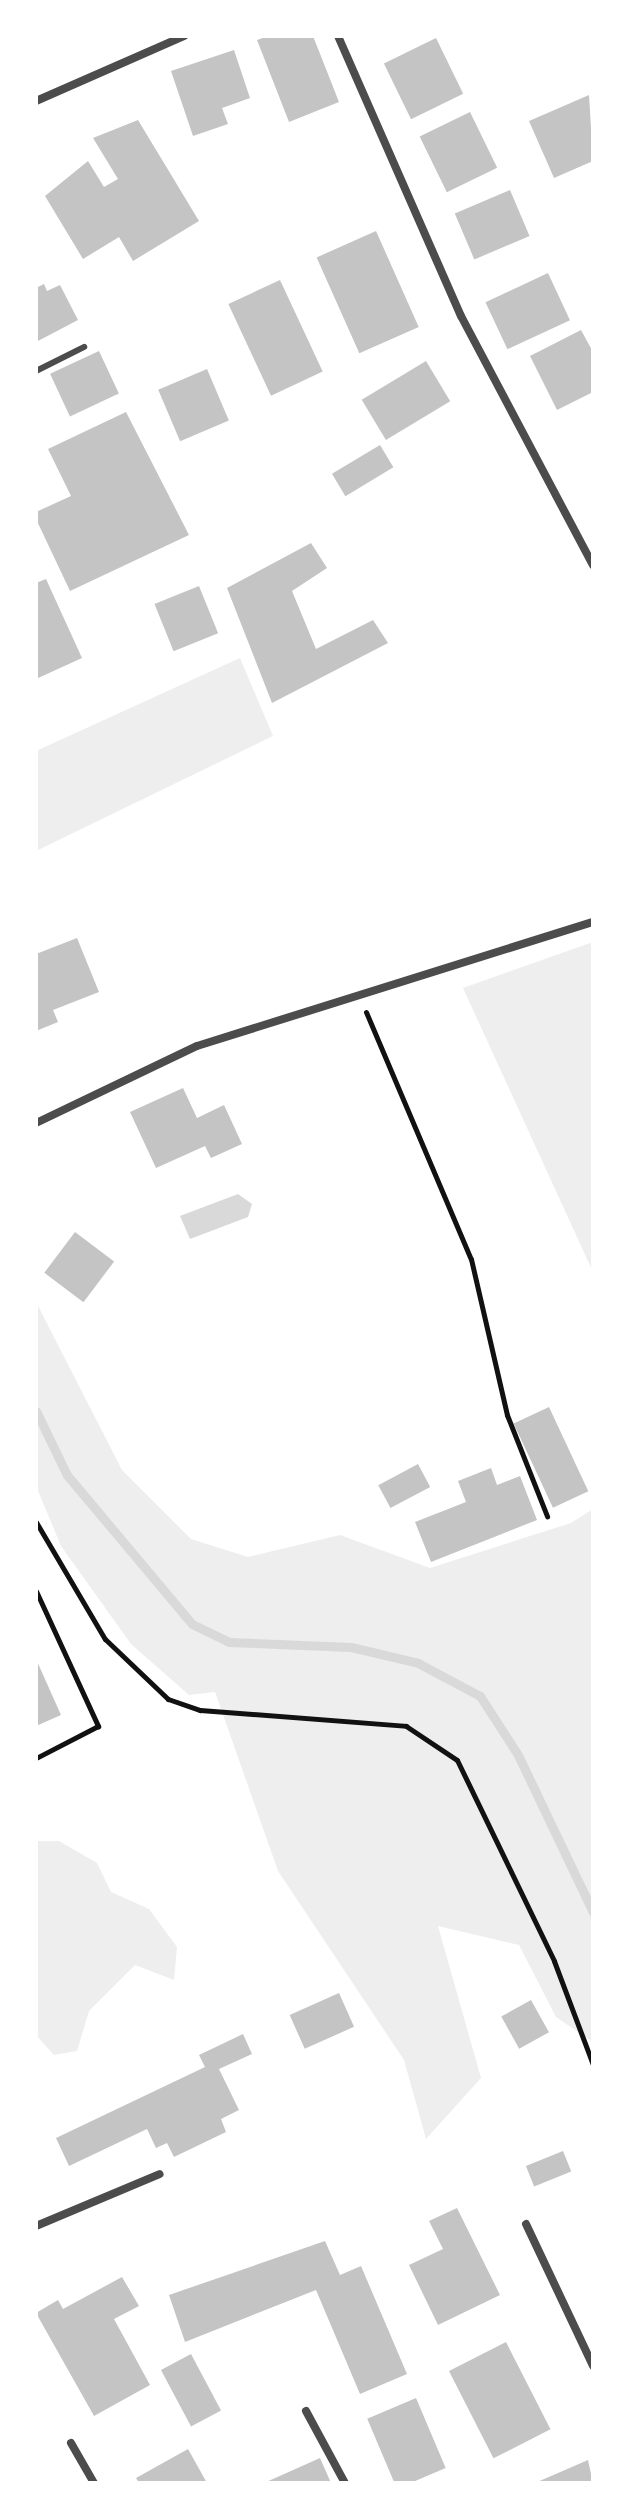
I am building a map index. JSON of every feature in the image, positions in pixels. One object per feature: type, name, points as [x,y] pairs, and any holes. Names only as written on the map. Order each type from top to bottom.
[{"type":"street","points":[[36,101],[184,36]]},
{"type":"street","points":[[338,36],[461,316],[593,565]]},
{"type":"street","points":[[36,1123],[197,1046],[357,992],[593,922]]},
{"type":"street","points":[[36,2226],[160,2174]]},
{"type":"street","points":[[526,2224],[593,2366]]},
{"type":"street","points":[[306,2411],[345,2483]]},
{"type":"street","points":[[71,2443],[94,2483]]},
{"type":"lane","points":[[36,371],[84,347]]},
{"type":"path","points":[[357,992],[471,1259],[507,1415],[547,1516]]},
{"type":"path","points":[[36,1522],[105,1639],[168,1699],[200,1710],[406,1726],[457,1760],[554,1961],[593,2065]]},
{"type":"path","points":[[36,1591],[98,1726],[36,1758]]},
{"type":"shaded area","points":[[240,658],[273,736],[36,851],[36,751]]},
{"type":"shaded area","points":[[593,942],[593,1272],[463,988]]},
{"type":"shaded area","points":[[238,1194],[252,1204],[248,1217],[190,1239],[180,1216]]},
{"type":"shaded area","points":[[36,1302],[122,1470],[191,1539],[248,1557],[340,1535],[430,1568],[571,1523],[593,1509],[593,2042],[556,2017],[519,1945],[438,1926],[481,2078],[426,2139],[404,2060],[278,1871],[215,1692],[189,1695],[131,1644],[61,1546],[36,1486]]},
{"type":"shaded area","points":[[36,1841],[59,1841],[97,1863],[111,1892],[149,1909],[177,1947],[174,1980],[135,1965],[89,2011],[77,2051],[54,2055],[36,2035]]},
{"type":"building","points":[[268,36],[313,36],[339,102],[289,122],[257,40]]},
{"type":"building","points":[[436,38],[463,94],[411,119],[384,63]]},
{"type":"building","points":[[234,50],[250,98],[222,108],[228,124],[193,136],[171,71]]},
{"type":"building","points":[[589,95],[593,161],[554,178],[529,121]]},
{"type":"building","points":[[470,112],[497,168],[447,192],[420,137]]},
{"type":"building","points":[[138,120],[199,221],[133,261],[119,237],[83,259],[45,196],[88,161],[104,187],[118,179],[93,138]]},
{"type":"building","points":[[510,190],[530,236],[474,259],[455,213]]},
{"type":"building","points":[[376,231],[419,327],[359,353],[317,257]]},
{"type":"building","points":[[548,273],[570,320],[507,349],[485,302]]},
{"type":"building","points":[[280,280],[323,372],[271,396],[228,304]]},
{"type":"building","points":[[44,284],[47,291],[60,285],[78,320],[36,342],[36,288]]},
{"type":"building","points":[[581,330],[593,352],[593,392],[557,410],[530,356]]},
{"type":"building","points":[[99,351],[119,394],[70,416],[50,374]]},
{"type":"building","points":[[426,361],[450,401],[386,440],[362,400]]},
{"type":"building","points":[[207,369],[229,421],[180,441],[158,390]]},
{"type":"building","points":[[126,412],[189,535],[70,591],[36,519],[36,512],[71,496],[48,449]]},
{"type":"building","points":[[380,445],[393,467],[345,496],[332,474]]},
{"type":"building","points":[[311,543],[327,568],[292,591],[316,649],[373,620],[388,643],[272,703],[227,588]]},
{"type":"building","points":[[46,579],[82,658],[36,679],[36,583]]},
{"type":"building","points":[[199,586],[218,633],[174,651],[154,604]]},
{"type":"building","points":[[77,938],[99,992],[53,1010],[58,1022],[36,1031],[36,954]]},
{"type":"building","points":[[183,1088],[197,1118],[224,1105],[242,1144],[211,1158],[205,1146],[156,1168],[130,1112]]},
{"type":"building","points":[[75,1232],[114,1261],[83,1302],[44,1273]]},
{"type":"building","points":[[549,1407],[588,1491],[553,1508],[514,1423]]},
{"type":"building","points":[[418,1464],[430,1487],[390,1508],[378,1485]]},
{"type":"building","points":[[491,1468],[497,1485],[520,1476],[537,1520],[431,1562],[415,1522],[466,1502],[458,1481]]},
{"type":"building","points":[[36,1659],[61,1715],[36,1726]]},
{"type":"building","points":[[339,1993],[354,2027],[305,2049],[290,2015]]},
{"type":"building","points":[[531,2000],[549,2032],[519,2049],[501,2016]]},
{"type":"building","points":[[243,2034],[252,2054],[219,2069],[239,2110],[221,2119],[226,2132],[174,2157],[167,2143],[156,2148],[147,2129],[69,2166],[56,2138],[205,2067],[199,2055]]},
{"type":"building","points":[[563,2151],[571,2171],[534,2186],[526,2166]]},
{"type":"building","points":[[457,2208],[500,2295],[438,2325],[409,2265],[443,2249],[429,2221]]},
{"type":"building","points":[[325,2241],[340,2275],[361,2266],[407,2374],[360,2394],[316,2290],[185,2342],[169,2295]]},
{"type":"building","points":[[122,2277],[139,2306],[114,2319],[150,2385],[94,2416],[36,2313],[58,2300],[63,2309]]},
{"type":"building","points":[[506,2342],[550,2429],[493,2458],[449,2371]]},
{"type":"building","points":[[191,2354],[221,2411],[191,2426],[161,2370]]},
{"type":"building","points":[[416,2398],[446,2468],[410,2483],[395,2483],[367,2419]]},
{"type":"building","points":[[188,2449],[207,2483],[139,2483],[136,2478]]},
{"type":"building","points":[[320,2458],[331,2483],[264,2483]]},
{"type":"building","points":[[588,2460],[593,2483],[535,2483]]},
{"type":"waterway","points":[[36,1411],[67,1475],[192,1624],[229,1642],[351,1647],[418,1663],[480,1696],[518,1755],[593,1912]]}]
